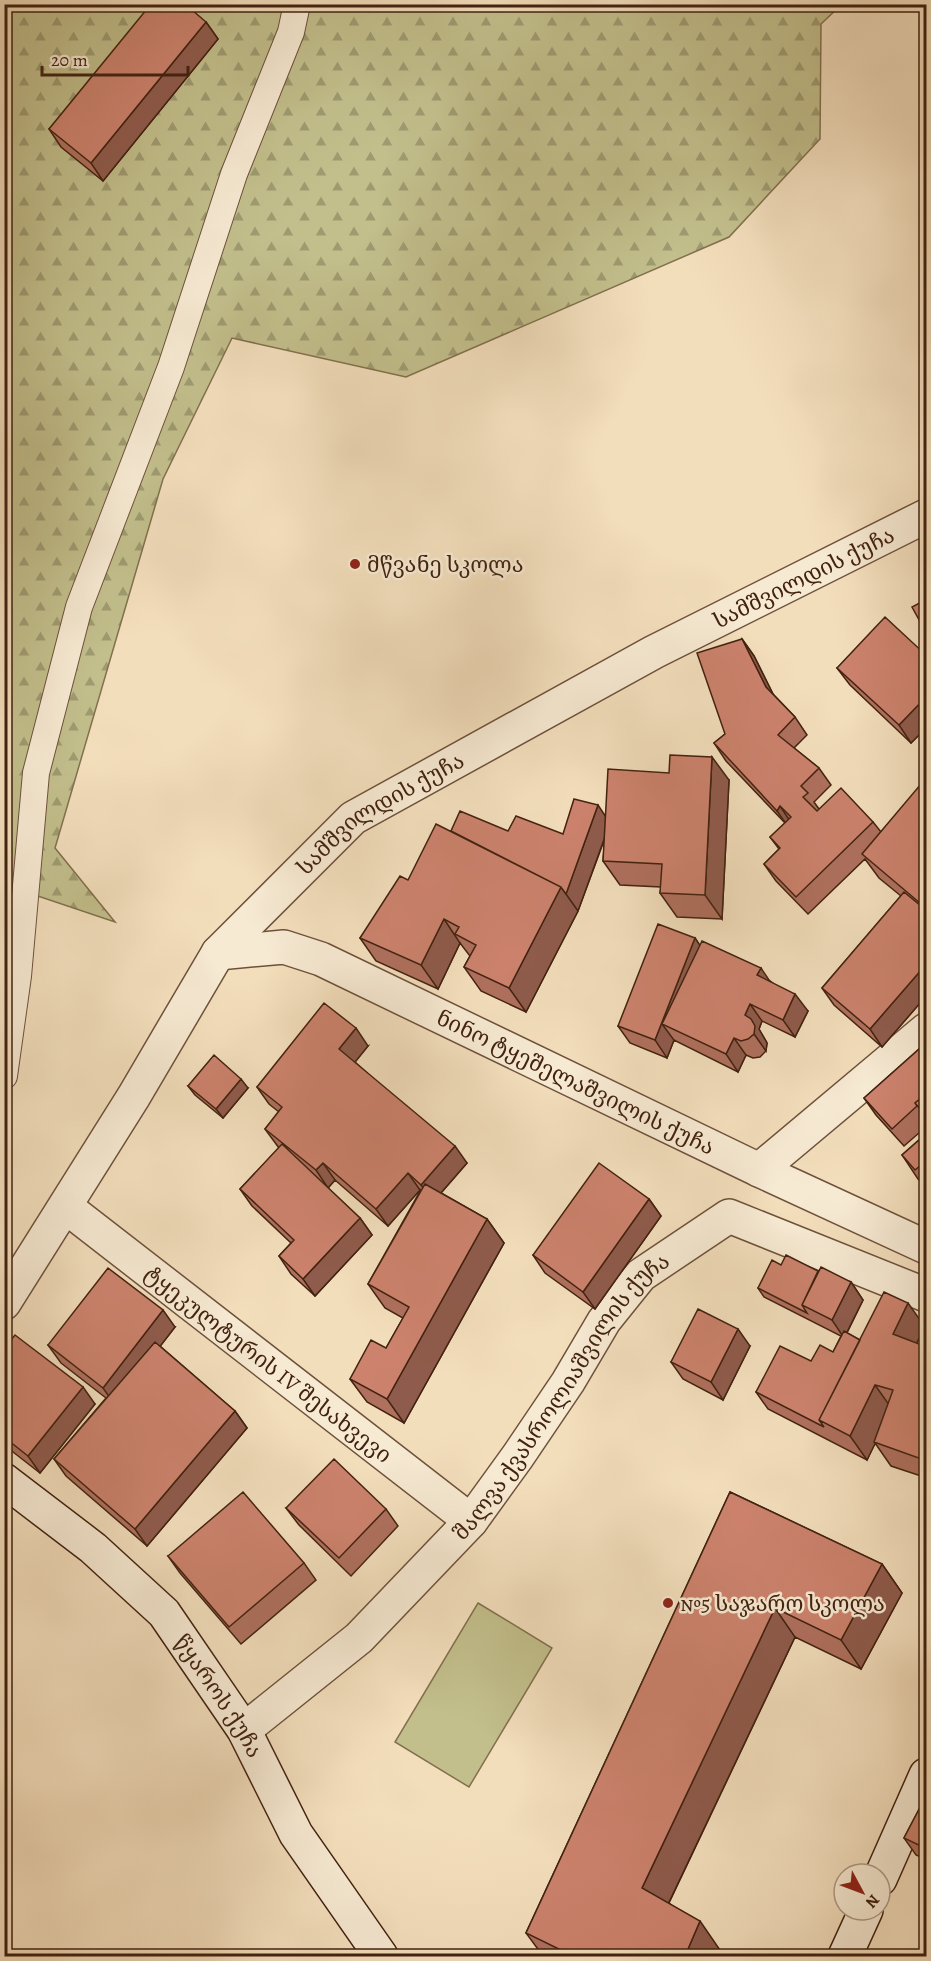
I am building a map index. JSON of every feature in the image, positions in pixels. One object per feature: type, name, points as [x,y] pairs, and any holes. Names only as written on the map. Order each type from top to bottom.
[{"type":"street","name":"სამშვილდის ქუჩა","points":[[4,1302],[66,1207],[218,953],[353,818],[654,652],[927,516]]},
{"type":"street","name":"ნინო ტყეშელაშვილის ქუჩა","points":[[218,953],[284,947],[321,959],[759,1170],[927,1247]]},
{"type":"street","points":[[759,1170],[927,1030]]},
{"type":"street","name":"ტყეკულტურის IV შესახვევი","points":[[66,1207],[471,1521]]},
{"type":"street","name":"შალვა ქვასროლიაშვილის ქუჩა","points":[[244,1730],[360,1638],[471,1521],[562,1391],[604,1321],[641,1275],[729,1216],[927,1295]]},
{"type":"street","name":"წყაროს ქუჩა","points":[[4,1480],[93,1548],[164,1613],[244,1730],[296,1834],[381,1956]]},
{"type":"street","points":[[888,1862],[927,1775]]},
{"type":"street","points":[[845,1956],[861,1922]]},
{"type":"lane","points":[[4,1076],[18,975],[36,773],[79,607],[171,367],[234,174],[291,32],[297,4]]},
{"type":"green space","points":[[5,5],[841,5],[821,24],[820,139],[729,237],[406,377],[232,338],[163,479],[55,848],[115,922],[5,885]]},
{"type":"green space","points":[[478,1603],[552,1648],[469,1787],[395,1742]]},
{"type":"building","points":[[151,4],[185,4],[206,22],[91,163],[49,129]]},
{"type":"building","points":[[927,599],[927,634],[912,607]]},
{"type":"building","points":[[885,617],[927,656],[927,696],[899,725],[837,668]]},
{"type":"building","points":[[742,639],[766,687],[795,717],[778,735],[819,768],[801,786],[808,793],[803,797],[817,811],[841,788],[873,822],[796,897],[764,864],[780,848],[770,837],[791,817],[780,806],[777,811],[714,743],[725,734],[697,653]]},
{"type":"building","points":[[670,755],[712,757],[705,895],[660,893],[662,864],[603,861],[608,769],[669,773]]},
{"type":"building","points":[[921,784],[927,789],[927,909],[862,854]]},
{"type":"building","points":[[574,799],[598,805],[566,894],[561,887],[451,831],[460,811],[508,831],[516,816],[563,834]]},
{"type":"building","points":[[436,824],[561,887],[509,988],[464,967],[476,945],[455,934],[459,927],[444,919],[421,965],[360,938],[400,876],[408,880]]},
{"type":"building","points":[[904,892],[927,911],[927,973],[922,969],[870,1029],[822,988]]},
{"type":"building","points":[[658,924],[695,938],[655,1040],[618,1026]]},
{"type":"building","points":[[702,941],[761,968],[757,975],[795,994],[783,1020],[750,1004],[745,1015],[755,1026],[754,1034],[741,1041],[734,1038],[726,1054],[662,1024]]},
{"type":"building","points":[[324,1003],[356,1028],[339,1049],[455,1146],[421,1185],[408,1173],[376,1209],[323,1163],[316,1170],[265,1129],[282,1107],[257,1087]]},
{"type":"building","points":[[927,1042],[927,1093],[915,1103],[917,1106],[892,1129],[864,1098]]},
{"type":"building","points":[[214,1055],[241,1079],[216,1109],[188,1086]]},
{"type":"building","points":[[927,1093],[927,1117],[915,1103]]},
{"type":"building","points":[[927,1133],[927,1160],[915,1170],[902,1155]]},
{"type":"building","points":[[282,1144],[360,1218],[303,1279],[279,1256],[294,1240],[240,1189]]},
{"type":"building","points":[[599,1163],[649,1199],[583,1292],[533,1255]]},
{"type":"building","points":[[425,1184],[487,1219],[387,1399],[350,1379],[371,1340],[386,1348],[409,1307],[368,1284]]},
{"type":"building","points":[[786,1255],[818,1271],[802,1305],[807,1313],[758,1288],[772,1260],[781,1265]]},
{"type":"building","points":[[821,1267],[851,1282],[832,1320],[802,1305]]},
{"type":"building","points":[[108,1268],[163,1310],[103,1388],[48,1345]]},
{"type":"building","points":[[884,1292],[908,1303],[893,1334],[927,1347],[927,1461],[874,1442],[893,1390],[875,1385],[850,1436],[819,1420]]},
{"type":"building","points":[[698,1309],[738,1329],[711,1382],[671,1362]]},
{"type":"building","points":[[844,1331],[860,1340],[819,1420],[824,1427],[756,1392],[780,1346],[811,1361],[820,1345],[833,1352]]},
{"type":"building","points":[[15,1335],[83,1387],[28,1456],[4,1437],[4,1348]]},
{"type":"building","points":[[155,1342],[235,1411],[135,1529],[54,1459]]},
{"type":"building","points":[[334,1459],[386,1509],[339,1558],[286,1508]]},
{"type":"building","points":[[243,1492],[304,1563],[229,1627],[168,1556]]},
{"type":"building","points":[[730,1492],[882,1564],[841,1640],[775,1608],[642,1888],[700,1921],[685,1956],[573,1956],[526,1933]]},
{"type":"building","points":[[927,1794],[927,1849],[904,1838]]},
{"type":"building","points":[[927,1932],[927,1956],[917,1956]]},
{"type":"place","name":"მწვანე სკოლა","points":[[355,564]]},
{"type":"place","name":"№5 საჯარო სკოლა","points":[[668,1603]]}]
